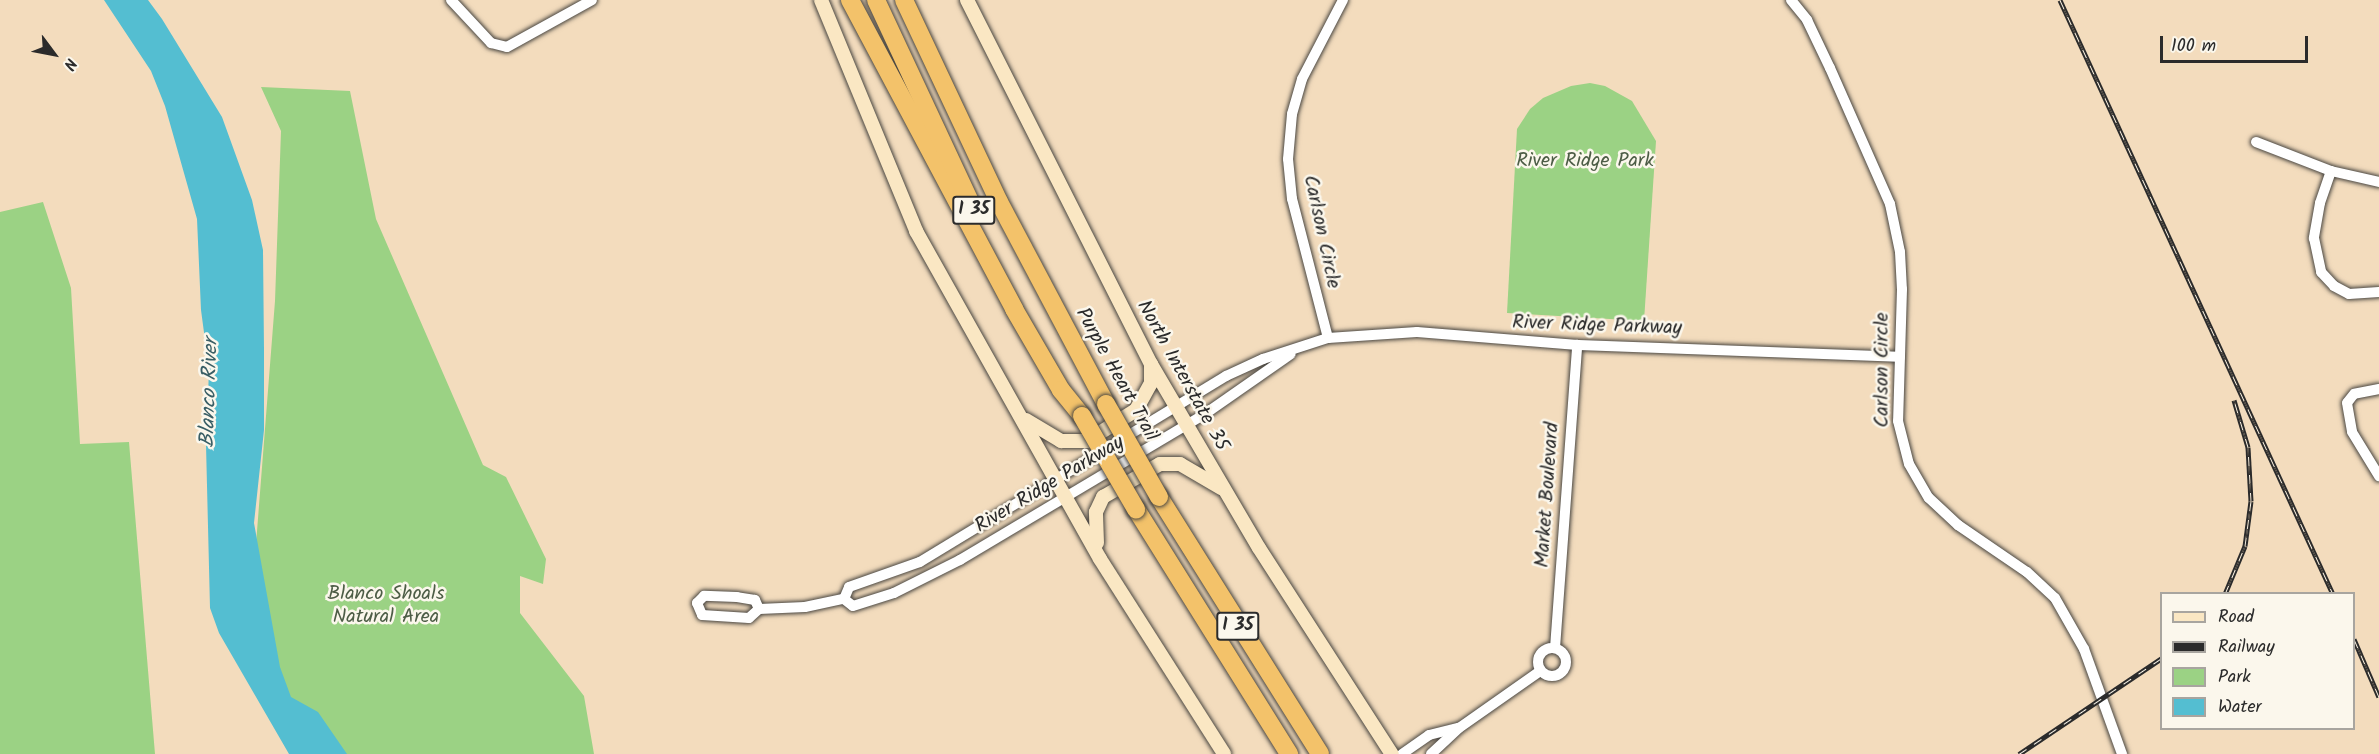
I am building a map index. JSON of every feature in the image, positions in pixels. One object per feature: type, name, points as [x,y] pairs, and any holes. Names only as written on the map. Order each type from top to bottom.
[{"type":"highway","points":[[850,0],[1014,309],[1061,390],[1082,416]]},
{"type":"highway","name":"I 35","points":[[876,0],[962,186],[1082,416],[1136,508],[1289,754]]},
{"type":"highway","name":"Purple Heart Trail","points":[[904,0],[999,202],[1106,404],[1159,497],[1320,754]]},
{"type":"main road","points":[[821,0],[915,231],[1022,417],[1100,559],[1224,754]]},
{"type":"main road","name":"North Interstate 35","points":[[967,0],[1151,364],[1225,491],[1392,754]]},
{"type":"main road","points":[[1022,417],[1050,437],[1075,443],[1088,441],[1136,410],[1151,383],[1151,364]]},
{"type":"main road","points":[[1100,559],[1094,528],[1103,497],[1160,464],[1180,464],[1225,491]]},
{"type":"street","points":[[451,0],[498,46],[513,45],[592,0]]},
{"type":"street","name":"Carlson Circle","points":[[1328,338],[1292,199],[1288,159],[1292,114],[1302,79],[1343,0]]},
{"type":"street","name":"Carlson Circle","points":[[1791,0],[1807,20],[1890,204],[1900,252],[1898,421],[1909,464],[1929,498],[1958,525],[2027,572],[2055,598],[2084,648],[2122,754]]},
{"type":"street","points":[[2256,142],[2331,171],[2379,182]]},
{"type":"street","points":[[2331,171],[2320,203],[2314,238],[2321,272],[2334,286],[2349,294],[2379,291]]},
{"type":"street","name":"River Ridge Parkway","points":[[844,599],[849,587],[920,562],[1177,407],[1263,359],[1328,338],[1417,332],[1577,345],[1900,357]]},
{"type":"street","name":"Market Boulevard","points":[[1555,648],[1577,345]]},
{"type":"street","name":"River Ridge Parkway","points":[[759,609],[755,600],[737,597],[704,596],[697,603],[702,615],[749,618],[759,609],[805,607],[844,599],[853,606],[910,587],[1066,497],[1186,424],[1296,350]]},
{"type":"street","points":[[2379,389],[2354,394],[2347,403],[2352,432],[2379,476]]},
{"type":"street","name":"Market Boulevard","points":[[1540,671],[1540,654],[1555,648]]},
{"type":"street","name":"Market Boulevard","points":[[1540,671],[1551,677],[1565,669],[1565,656],[1555,648]]},
{"type":"street","name":"Market Boulevard","points":[[1431,754],[1459,728],[1540,671]]},
{"type":"street","name":"Market Boulevard","points":[[1402,754],[1429,735],[1459,728]]},
{"type":"green space","name":"River Ridge Park","points":[[1590,83],[1605,86],[1632,101],[1656,141],[1644,321],[1507,313],[1517,129],[1530,109],[1543,98],[1571,86]]},
{"type":"green space","name":"Blanco Shoals Natural Area","points":[[261,87],[350,91],[376,219],[483,465],[506,477],[546,559],[543,584],[520,576],[520,613],[584,696],[594,754],[293,754],[247,659],[275,301],[281,131]]},
{"type":"green space","points":[[43,202],[71,288],[80,444],[129,442],[155,754],[0,754],[0,212]]},
{"type":"water","name":"Blanco River","points":[[104,0],[148,0],[222,117],[252,200],[263,250],[264,349],[264,430],[254,523],[280,667],[291,697],[318,712],[347,754],[289,754],[219,633],[210,608],[206,445],[209,370],[201,310],[197,219],[165,106],[151,71]]},
{"type":"railway","points":[[2060,0],[2332,592]]},
{"type":"railway","points":[[2226,592],[2245,546],[2251,501],[2248,447],[2234,400]]},
{"type":"railway","points":[[2355,641],[2379,697]]},
{"type":"railway","points":[[2019,754],[2160,659]]}]
